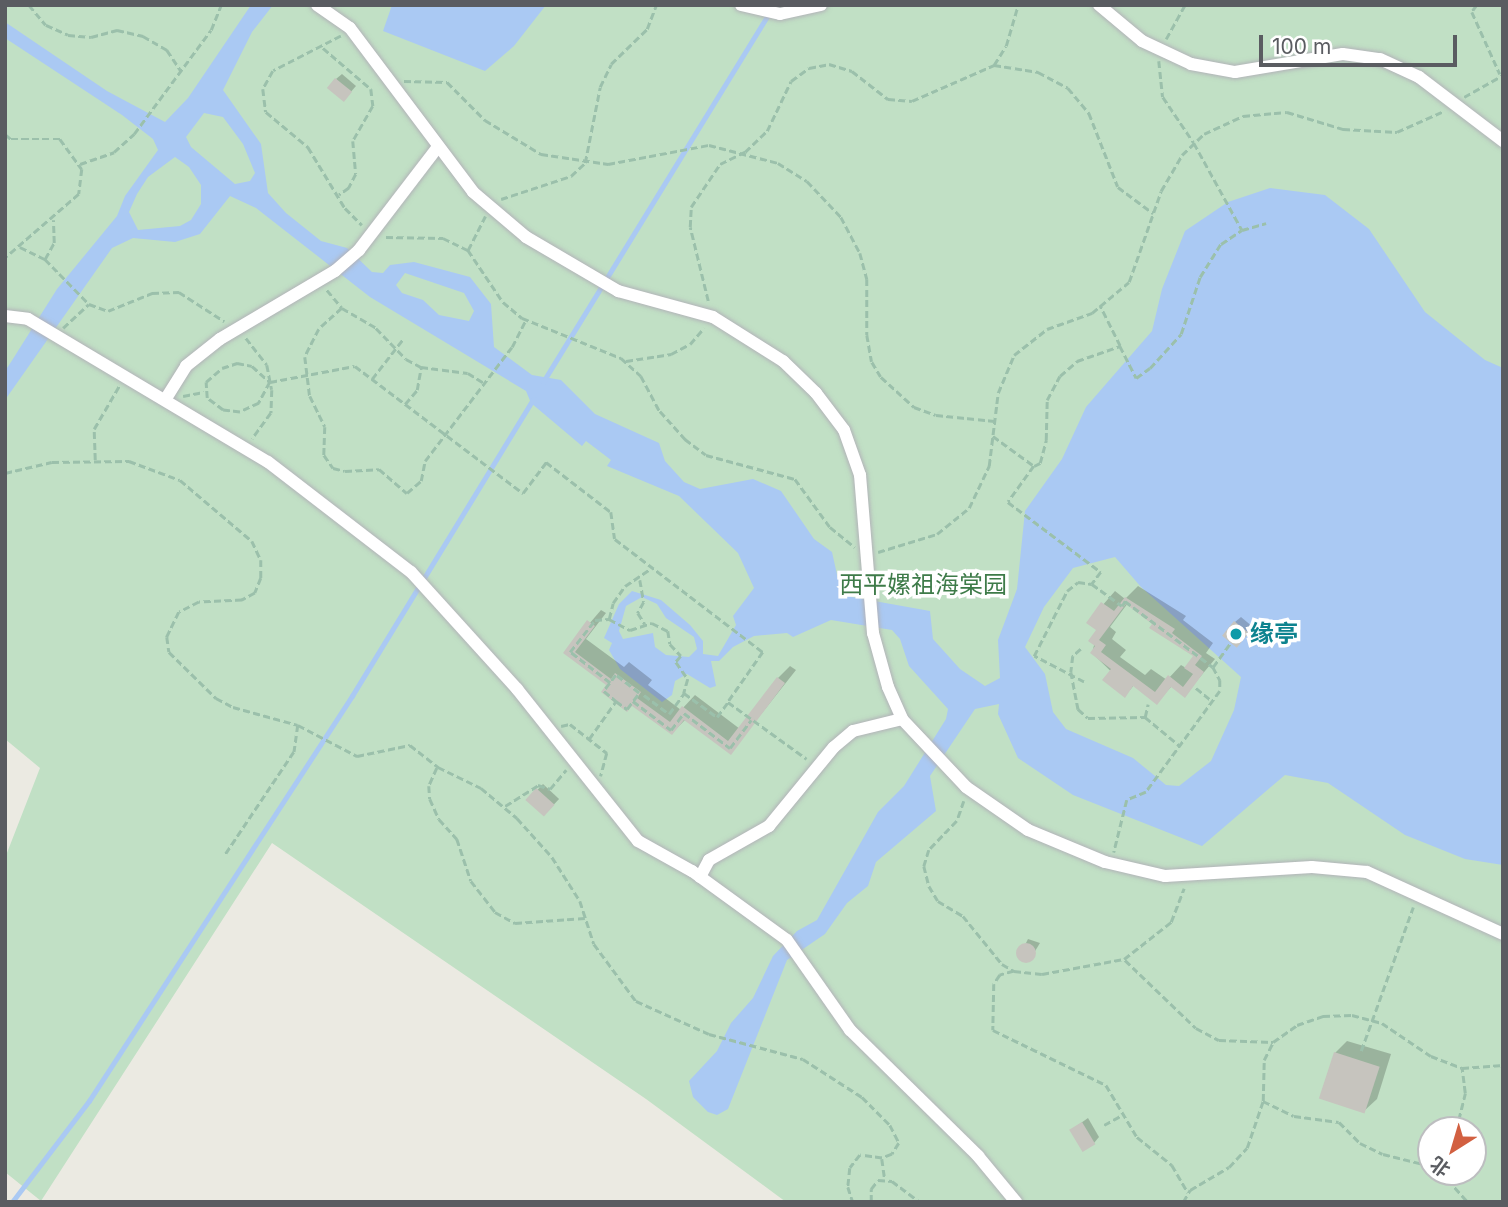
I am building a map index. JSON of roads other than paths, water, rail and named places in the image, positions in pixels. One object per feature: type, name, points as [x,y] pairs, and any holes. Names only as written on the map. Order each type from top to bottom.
[{"type":"street","points":[[317,5],[350,28],[437,148],[491,207],[526,237],[589,277],[618,291],[708,315],[783,361],[844,430],[860,475],[869,553],[873,633],[902,719],[966,787],[1028,830],[1111,864],[1165,876],[1312,867],[1367,872],[1416,897],[1503,934]]},
{"type":"street","points":[[741,5],[780,14],[821,5]]},
{"type":"street","points":[[1099,5],[1142,41],[1191,64],[1235,72],[1343,54],[1380,59],[1419,77],[1503,141]]},
{"type":"street","points":[[165,400],[186,366],[236,330],[335,271],[359,250],[437,148]]},
{"type":"street","points":[[5,316],[28,319],[246,448],[411,572],[439,599],[638,841],[700,877],[787,940],[850,1030],[978,1156],[1016,1202]]},
{"type":"street","points":[[700,877],[709,860],[769,826],[818,767],[853,732],[902,719]]},
{"type":"water","points":[[251,5],[273,5],[252,32],[223,90],[261,144],[268,193],[286,213],[321,241],[347,248],[372,272],[383,273],[390,265],[414,262],[470,277],[491,304],[494,347],[532,375],[561,380],[595,414],[659,443],[665,461],[684,482],[700,489],[753,479],[781,491],[814,539],[832,552],[838,579],[852,597],[930,611],[933,639],[960,669],[985,686],[1000,678],[998,640],[1017,589],[1025,511],[1062,459],[1086,407],[1152,331],[1162,289],[1185,231],[1228,202],[1270,188],[1325,195],[1369,229],[1425,312],[1485,360],[1503,368],[1503,865],[1465,859],[1405,835],[1328,783],[1285,775],[1202,846],[1073,795],[1018,758],[998,714],[999,704],[975,709],[930,776],[936,811],[876,862],[868,886],[847,903],[825,934],[787,960],[728,1109],[717,1115],[708,1112],[693,1097],[689,1081],[717,1051],[731,1023],[753,998],[773,956],[797,931],[817,920],[878,812],[904,786],[946,719],[948,709],[909,666],[900,639],[892,630],[831,620],[793,637],[787,633],[754,636],[733,647],[719,661],[711,661],[716,686],[710,688],[687,674],[675,681],[672,695],[662,702],[620,669],[609,650],[612,643],[604,638],[619,604],[632,591],[661,600],[690,625],[703,641],[703,654],[718,656],[736,625],[733,616],[754,588],[738,553],[679,496],[607,466],[611,460],[586,441],[582,446],[531,403],[526,391],[370,297],[256,208],[230,196],[200,234],[175,242],[133,238],[112,248],[5,400],[5,371],[57,289],[117,216],[125,196],[158,150],[153,139],[122,115],[5,38],[5,22],[107,91],[165,122],[188,98]],"holes":[[[204,113],[223,117],[243,144],[255,173],[250,181],[235,184],[191,147],[186,137]],[[175,157],[189,167],[201,185],[201,204],[191,220],[180,226],[138,230],[129,212],[148,177]],[[405,273],[464,293],[474,311],[469,321],[439,315],[423,300],[402,293],[396,285]],[[1115,557],[1141,587],[1241,677],[1234,710],[1211,761],[1179,786],[1166,785],[1133,758],[1066,729],[1053,712],[1045,674],[1025,647],[1044,607],[1073,568]],[[642,597],[657,604],[666,618],[694,637],[697,649],[689,657],[666,655],[655,647],[653,633],[623,639],[619,631],[626,606]]]},
{"type":"water","points":[[392,5],[546,5],[514,46],[485,71],[383,31]]},
{"type":"waterway","points":[[543,382],[774,5]]},
{"type":"waterway","points":[[12,1202],[89,1101],[352,696],[533,399]]},
{"type":"place","name":"缘亭","points":[[1236,634]]},
{"type":"park label","name":"西平嫘祖海棠园","points":[[923,585]]}]
